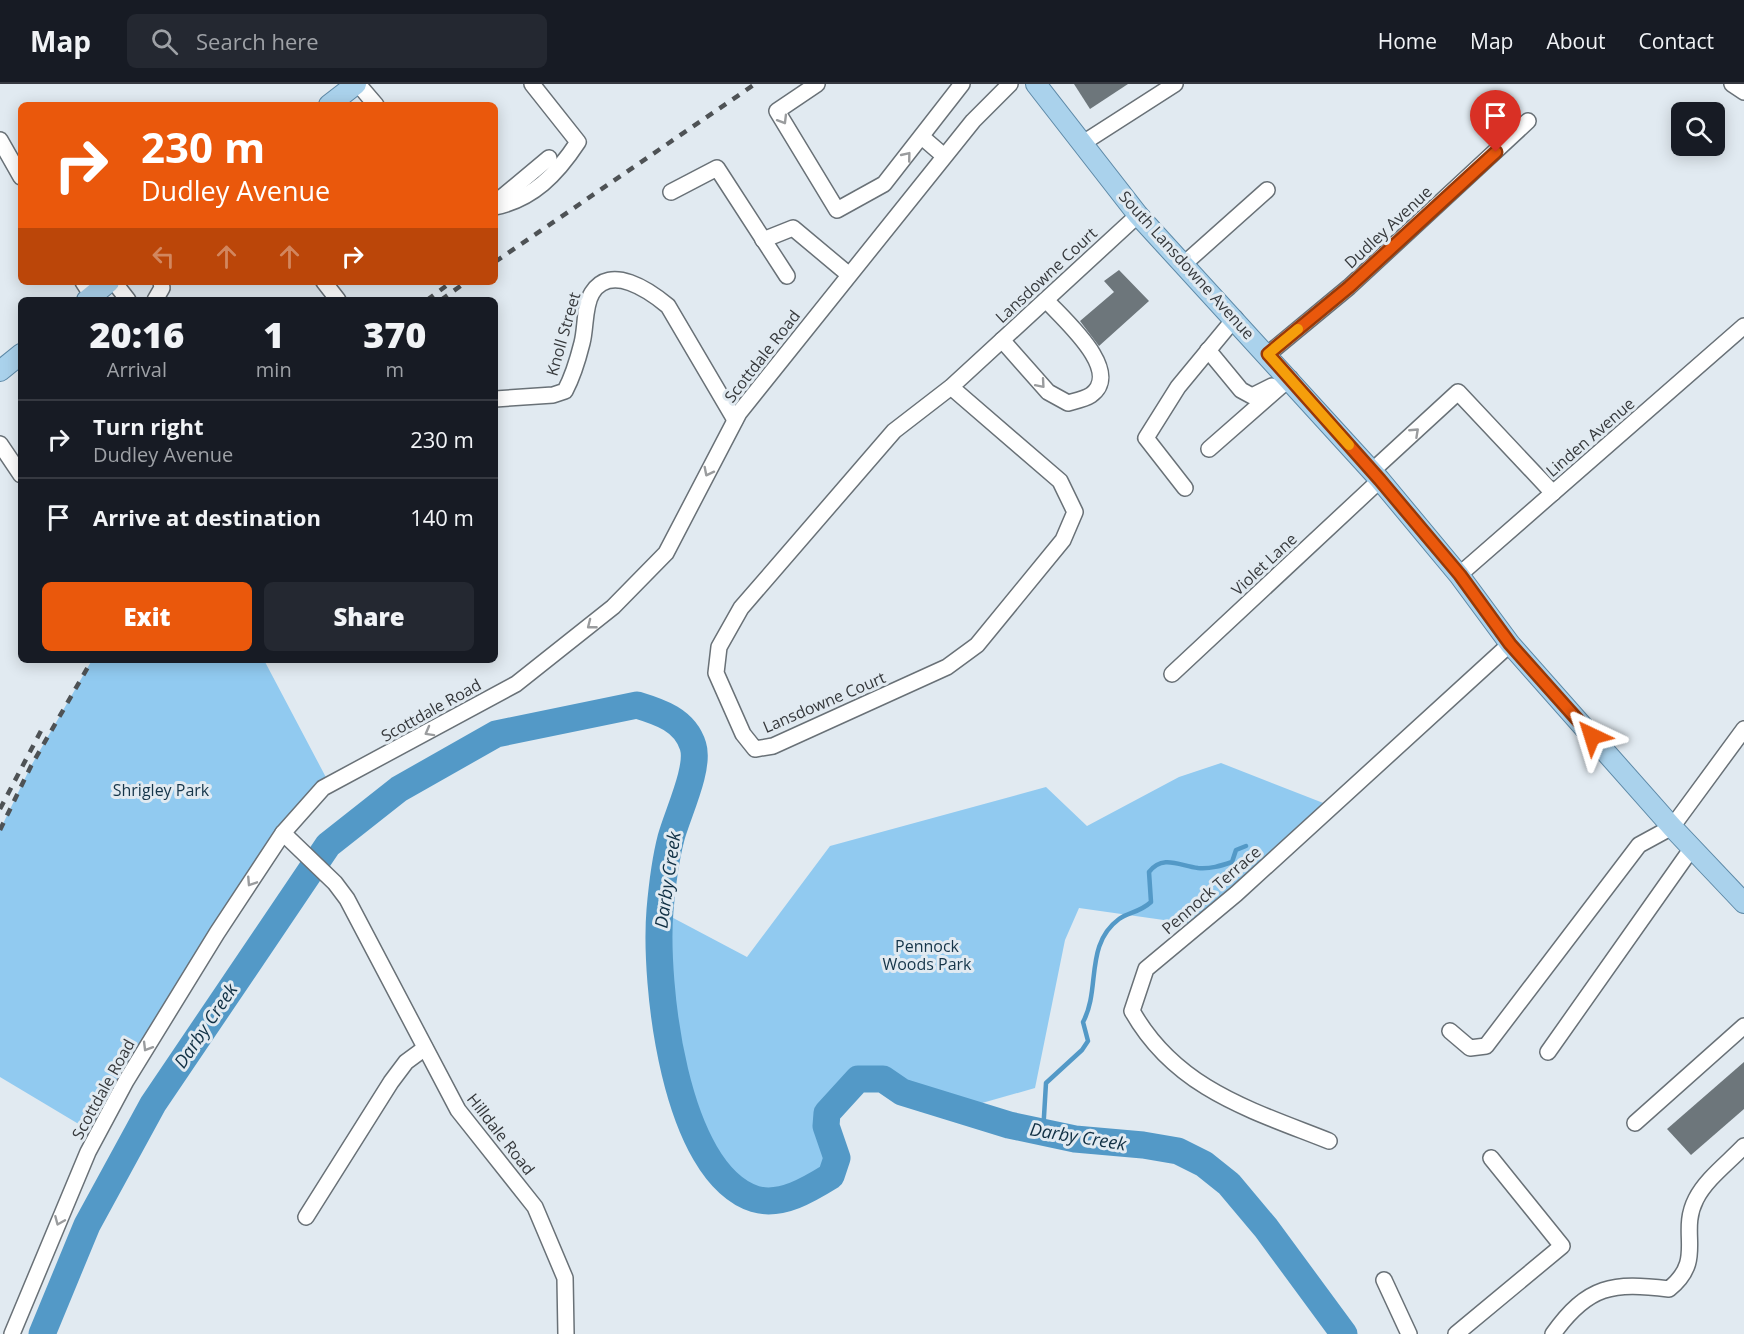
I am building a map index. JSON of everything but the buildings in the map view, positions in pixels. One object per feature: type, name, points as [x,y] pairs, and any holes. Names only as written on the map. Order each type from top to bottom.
[{"type":"main road","name":"South Lansdowne Avenue","points":[[1036,84],[1138,215],[1268,354],[1376,475],[1460,575],[1510,644],[1672,827],[1744,903]]},
{"type":"main road","points":[[88,293],[103,285]]},
{"type":"street","points":[[498,204],[530,195],[553,175],[578,142],[532,84]]},
{"type":"street","points":[[817,84],[777,111],[837,210],[884,184],[962,84]]},
{"type":"street","name":"Scottdale Road","points":[[12,1334],[87,1152],[121,1090],[217,933],[323,788],[516,684],[613,607],[666,553],[735,420],[848,274],[944,156],[973,121],[1010,84]]},
{"type":"street","points":[[1083,143],[1175,84]]},
{"type":"street","points":[[1732,84],[1744,92]]},
{"type":"street","points":[[344,90],[370,102]]},
{"type":"street","name":"Dudley Avenue","points":[[1268,354],[1349,287],[1528,121]]},
{"type":"street","points":[[922,137],[944,156]]},
{"type":"street","points":[[0,140],[18,172]]},
{"type":"street","points":[[498,202],[549,158]]},
{"type":"street","points":[[671,192],[717,168],[787,276]]},
{"type":"street","points":[[1184,264],[1267,190]]},
{"type":"street","name":"Lansdowne Court","points":[[951,387],[1060,482],[1075,512],[1063,540],[977,645],[947,667],[773,746],[755,749],[743,734],[716,674],[719,647],[741,608],[894,431],[951,387],[1138,215]]},
{"type":"street","points":[[763,240],[793,228],[848,274]]},
{"type":"street","name":"Knoll Street","points":[[498,399],[553,395],[565,391],[582,343],[590,294],[599,285],[612,280],[627,280],[652,293],[668,306],[735,420]]},
{"type":"street","points":[[116,285],[126,297]]},
{"type":"street","points":[[326,285],[336,297]]},
{"type":"street","points":[[1002,340],[1048,392],[1068,403],[1090,396],[1101,384],[1102,374],[1097,360],[1046,300]]},
{"type":"street","points":[[1185,488],[1146,438],[1178,387],[1235,318]]},
{"type":"street","name":"Linden Avenue","points":[[1460,575],[1744,326]]},
{"type":"street","points":[[1208,350],[1241,390],[1252,396],[1268,390],[1288,377]]},
{"type":"street","points":[[1209,449],[1288,377]]},
{"type":"street","name":"Violet Lane","points":[[1172,674],[1458,392],[1553,493]]},
{"type":"street","points":[[0,444],[18,471]]},
{"type":"street","name":"Pennock Terrace","points":[[1329,1141],[1229,1102],[1195,1082],[1162,1052],[1146,1036],[1132,1011],[1146,969],[1236,894],[1510,644]]},
{"type":"street","points":[[1450,1031],[1470,1048],[1486,1046],[1639,845],[1672,827],[1744,729]]},
{"type":"street","name":"Hilldale Road","points":[[287,837],[335,883],[347,899],[458,1110],[535,1206],[565,1278],[566,1334]]},
{"type":"street","points":[[1548,1052],[1692,848]]},
{"type":"street","points":[[1635,1123],[1744,1026]]},
{"type":"street","points":[[306,1217],[391,1082],[406,1062],[425,1048]]},
{"type":"street","points":[[1553,1334],[1569,1314],[1605,1288],[1625,1284],[1669,1289],[1682,1278],[1690,1262],[1689,1225],[1696,1198],[1744,1146]]},
{"type":"street","points":[[1456,1334],[1562,1246],[1491,1158]]},
{"type":"street","points":[[1384,1280],[1409,1334]]},
{"type":"green space","name":"Shrigley Park","points":[[90,663],[266,663],[330,785],[283,833],[97,1135],[0,1077],[0,830],[31,766]]},
{"type":"green space","name":"Pennock Woods Park","points":[[1221,763],[1331,806],[1199,925],[1079,908],[1065,940],[1035,1088],[961,1109],[902,1092],[883,1079],[858,1079],[827,1113],[826,1126],[837,1158],[831,1176],[785,1199],[765,1201],[755,1199],[733,1187],[715,1167],[700,1142],[687,1112],[670,1050],[661,986],[660,911],[747,957],[830,846],[1046,787],[1087,826],[1179,777]]},
{"type":"waterway","name":"Darby Creek","points":[[42,1334],[87,1225],[153,1104],[328,845],[399,789],[496,734],[637,705],[663,714],[678,723],[693,746],[691,779],[671,838],[664,874],[659,942],[661,982],[666,1026],[675,1072],[688,1115],[705,1153],[727,1182],[755,1199],[775,1201],[795,1195],[831,1176],[837,1158],[826,1126],[827,1113],[858,1079],[883,1079],[902,1092],[1009,1125],[1075,1139],[1143,1145],[1178,1151],[1204,1164],[1229,1184],[1266,1228],[1344,1334]]},
{"type":"waterway","points":[[1043,1133],[1046,1083],[1082,1050],[1088,1041],[1083,1022],[1091,996],[1101,941],[1119,919],[1151,902],[1149,872],[1166,862],[1198,868],[1215,867],[1232,862],[1236,850],[1246,846]]},
{"type":"railway","points":[[498,260],[755,84]]},
{"type":"railway","points":[[445,297],[462,285]]},
{"type":"railway","points":[[431,297],[446,286]]},
{"type":"railway","points":[[0,830],[31,766],[90,663]]},
{"type":"railway","points":[[0,809],[43,727]]},
{"type":"slow traffic","points":[[1298,329],[1268,354],[1349,445]]},
{"type":"route","points":[[1496,152],[1349,287],[1268,354],[1380,480],[1460,575],[1510,644],[1592,736]]}]
